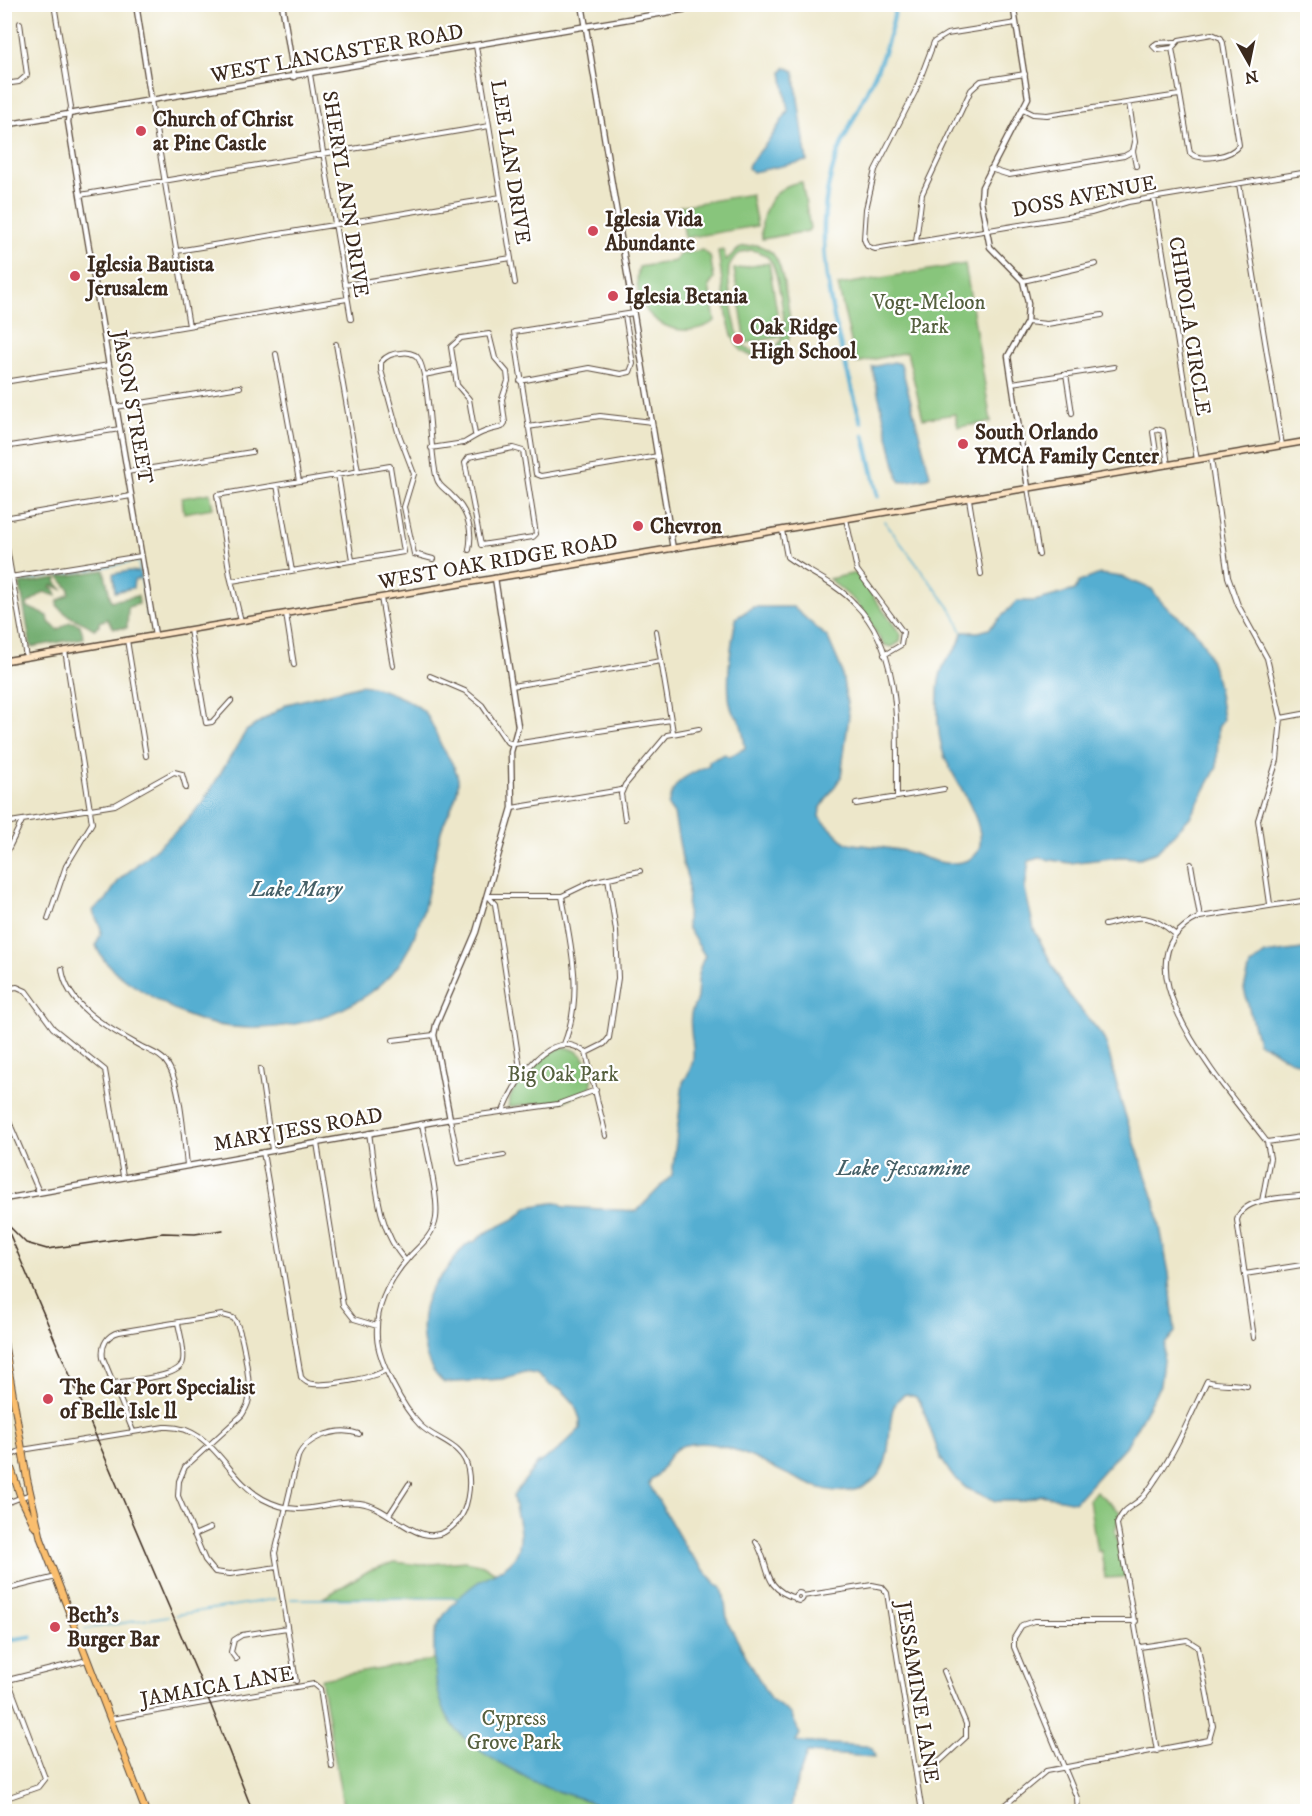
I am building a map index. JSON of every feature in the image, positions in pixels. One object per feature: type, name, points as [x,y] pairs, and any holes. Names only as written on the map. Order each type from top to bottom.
[{"type":"main road","name":"WEST OAK RIDGE ROAD","points":[[4,661],[1307,441]]},
{"type":"main road","points":[[4,1342],[22,1450],[41,1539]]},
{"type":"main road","points":[[4,1447],[21,1498],[41,1539],[146,1812]]},
{"type":"street","points":[[54,4],[71,107],[69,114]]},
{"type":"street","points":[[136,4],[189,326]]},
{"type":"street","name":"SHERYL ANN DRIVE","points":[[282,4],[294,77]]},
{"type":"street","points":[[582,4],[672,549]]},
{"type":"street","name":"WEST LANCASTER ROAD","points":[[4,125],[717,4]]},
{"type":"street","points":[[1013,4],[1028,98],[982,187],[990,247],[1023,280],[1028,303],[1027,322],[1008,356],[1039,555]]},
{"type":"street","points":[[4,84],[23,80],[28,72],[20,23]]},
{"type":"street","name":"DOSS AVENUE","points":[[1016,23],[947,34],[934,42],[915,92],[875,170],[866,209],[864,239],[867,246],[875,249],[1091,213],[1128,202],[1308,172]]},
{"type":"street","points":[[1172,48],[1157,50],[1153,46],[1157,43],[1175,42],[1212,34],[1221,38],[1239,145],[1230,153],[1200,158],[1190,153],[1172,48],[1175,42]]},
{"type":"street","name":"LEE LAN DRIVE","points":[[476,46],[515,283]]},
{"type":"street","name":"SHERYL ANN DRIVE","points":[[310,74],[351,319]]},
{"type":"street","points":[[916,242],[922,194],[970,90],[981,81],[1025,74]]},
{"type":"street","points":[[1023,109],[1033,114],[1047,115],[1179,94]]},
{"type":"street","points":[[1129,103],[1136,166]]},
{"type":"street","name":"JASON STREET","points":[[69,114],[68,122],[80,195],[155,635]]},
{"type":"street","points":[[80,195],[489,126]]},
{"type":"street","points":[[990,169],[1009,175],[1124,156],[1133,151]]},
{"type":"street","points":[[1239,184],[1282,445]]},
{"type":"street","points":[[177,251],[501,197]]},
{"type":"street","name":"CHIPOLA CIRCLE","points":[[1154,198],[1197,460]]},
{"type":"street","points":[[345,285],[511,258]]},
{"type":"street","points":[[1023,280],[1096,264]]},
{"type":"street","points":[[105,340],[347,299]]},
{"type":"street","points":[[634,314],[514,332],[520,381],[536,474],[541,476],[657,456]]},
{"type":"street","points":[[520,381],[589,368],[621,374],[630,372],[633,364],[625,315]]},
{"type":"street","points":[[1027,322],[1047,324],[1102,315]]},
{"type":"street","points":[[431,448],[464,443],[475,434],[502,428],[505,423],[502,399],[508,381],[507,372],[495,358],[489,334],[455,342],[451,347],[457,385],[469,399],[475,434]]},
{"type":"street","points":[[336,344],[358,471]]},
{"type":"street","points":[[434,559],[414,554],[404,507],[414,474],[393,415],[381,370],[381,363],[391,355],[403,352],[415,355],[424,375],[431,448],[438,483],[465,510],[471,538],[469,549]]},
{"type":"street","points":[[276,354],[298,481]]},
{"type":"street","points":[[4,382],[109,365]]},
{"type":"street","points":[[1012,383],[1113,367]]},
{"type":"street","points":[[424,375],[454,369]]},
{"type":"street","points":[[1066,374],[1072,413]]},
{"type":"street","points":[[116,407],[240,387]]},
{"type":"street","points":[[528,427],[600,416],[652,422]]},
{"type":"street","points":[[4,447],[120,429]]},
{"type":"street","points":[[1158,466],[1153,435],[1156,429],[1163,431],[1168,465]]},
{"type":"street","points":[[1307,441],[1308,448]]},
{"type":"street","points":[[513,447],[523,451],[536,534],[530,538],[483,545],[479,542],[465,463],[469,457],[494,451],[513,447]]},
{"type":"street","points":[[128,472],[252,452]]},
{"type":"street","points":[[1211,458],[1230,584],[1238,605],[1267,658],[1281,718],[1276,760],[1258,820],[1270,904]]},
{"type":"street","points":[[232,580],[404,552],[390,466],[217,495],[232,580],[241,621]]},
{"type":"street","points":[[338,474],[352,560]]},
{"type":"street","points":[[277,485],[292,571]]},
{"type":"street","points":[[4,518],[131,496]]},
{"type":"street","points":[[969,499],[981,574]]},
{"type":"street","points":[[846,519],[857,570],[903,632],[901,645],[884,655]]},
{"type":"street","points":[[4,531],[26,657]]},
{"type":"street","points":[[782,531],[787,557],[810,570],[856,604],[867,619],[884,655],[895,699],[897,796]]},
{"type":"street","points":[[4,578],[141,556]]},
{"type":"street","points":[[495,578],[518,726],[511,761],[512,808],[476,932],[439,1015],[434,1035],[459,1163],[504,1155]]},
{"type":"street","points":[[381,598],[393,666]]},
{"type":"street","points":[[286,614],[294,665]]},
{"type":"street","points":[[190,630],[206,723],[212,722],[231,701]]},
{"type":"street","points":[[656,631],[673,732]]},
{"type":"street","points":[[127,640],[146,756]]},
{"type":"street","points":[[48,919],[66,866],[92,824],[65,650]]},
{"type":"street","points":[[512,686],[661,661]]},
{"type":"street","points":[[430,676],[465,691],[482,705],[507,742],[514,744],[670,720]]},
{"type":"street","points":[[1281,718],[1308,713]]},
{"type":"street","points":[[512,808],[621,790],[667,735],[673,732],[699,729]]},
{"type":"street","points":[[4,823],[115,805],[174,772],[182,774],[186,788]]},
{"type":"street","points":[[856,804],[944,789]]},
{"type":"street","points":[[621,790],[625,819]]},
{"type":"street","points":[[4,858],[22,820]]},
{"type":"street","points":[[1191,864],[1200,917]]},
{"type":"street","points":[[488,896],[562,896],[591,882],[640,871]]},
{"type":"street","points":[[586,1053],[604,1044],[609,1038],[618,978],[616,930],[608,878]]},
{"type":"street","points":[[488,896],[495,904],[521,1075]]},
{"type":"street","points":[[562,896],[576,978],[572,1024],[564,1044]]},
{"type":"street","points":[[1262,1201],[1270,1158],[1267,1142],[1187,1035],[1169,993],[1167,964],[1175,934],[1185,924],[1200,917],[1270,904],[1308,900]]},
{"type":"street","points":[[1105,925],[1148,918],[1159,920],[1175,934]]},
{"type":"street","points":[[62,969],[68,988],[88,1011],[110,1029],[167,1063],[175,1082],[187,1165]]},
{"type":"street","points":[[4,989],[17,987],[26,991],[53,1028],[105,1070],[123,1176]]},
{"type":"street","points":[[393,1040],[434,1035]]},
{"type":"street","points":[[503,1111],[521,1075],[543,1054],[564,1044],[579,1047],[586,1053],[606,1136]]},
{"type":"street","points":[[260,1068],[272,1150]]},
{"type":"street","name":"MARY JESS ROAD","points":[[4,1198],[450,1119],[558,1104],[596,1090]]},
{"type":"street","points":[[4,1110],[39,1192]]},
{"type":"street","points":[[7,1458],[22,1450],[133,1432],[183,1427],[198,1433],[251,1490],[260,1497],[285,1508],[307,1510],[358,1503],[388,1515],[421,1534],[445,1531],[458,1522],[465,1509],[468,1477],[464,1457],[420,1426],[386,1370],[378,1349],[377,1326],[387,1287],[428,1236],[436,1219],[422,1124]]},
{"type":"street","points":[[369,1133],[385,1230],[394,1249],[406,1261]]},
{"type":"street","points":[[1267,1142],[1308,1136]]},
{"type":"street","points":[[317,1143],[343,1305],[354,1319],[377,1326]]},
{"type":"street","points":[[263,1152],[299,1373],[305,1382],[315,1384],[375,1375],[386,1370]]},
{"type":"street","points":[[1254,1338],[1237,1220],[1239,1212],[1245,1207],[1262,1201],[1308,1195]]},
{"type":"street","points":[[1245,1274],[1308,1264]]},
{"type":"street","points":[[133,1432],[102,1352],[109,1336],[222,1315],[233,1318],[238,1325],[249,1399],[242,1415],[185,1467],[179,1481],[180,1503],[205,1560],[215,1572],[230,1574],[277,1567]]},
{"type":"street","points":[[114,1383],[171,1374],[181,1368],[183,1360],[178,1323]]},
{"type":"street","points":[[1157,1751],[1136,1621],[1117,1534],[1121,1515],[1126,1508],[1142,1498],[1157,1478],[1176,1446],[1196,1399],[1207,1381],[1218,1385],[1237,1383],[1247,1386]]},
{"type":"street","points":[[4,1396],[13,1395]]},
{"type":"street","points":[[296,1681],[277,1567],[276,1544],[285,1508],[298,1457],[306,1443],[326,1435],[348,1432],[358,1434]]},
{"type":"street","points":[[388,1515],[409,1484]]},
{"type":"street","points":[[4,1504],[31,1494]]},
{"type":"street","points":[[194,1535],[210,1528]]},
{"type":"street","name":"JESSAMINE LANE","points":[[756,1542],[774,1586],[783,1594],[795,1598],[798,1593],[803,1596],[872,1585],[882,1587],[886,1593],[922,1812]]},
{"type":"street","points":[[4,1590],[56,1577]]},
{"type":"street","points":[[1078,1812],[1077,1798],[1065,1767],[1014,1647],[1017,1630],[1022,1625],[1034,1621],[1136,1621]]},
{"type":"street","points":[[236,1659],[231,1652],[234,1640],[242,1635],[287,1628]]},
{"type":"street","points":[[997,1812],[1037,1776],[1046,1771],[1202,1744],[1209,1740],[1213,1726],[1198,1647],[1186,1640],[1140,1647]]},
{"type":"street","points":[[4,1799],[38,1787],[45,1778],[6,1680],[62,1669],[88,1660]]},
{"type":"street","points":[[916,1771],[940,1761],[966,1737],[966,1724],[944,1671]]},
{"type":"street","name":"JAMAICA LANE","points":[[110,1719],[314,1684],[320,1689],[332,1767]]},
{"type":"green space","points":[[802,182],[810,228],[808,231],[762,239],[765,210],[775,194],[792,184]]},
{"type":"green space","points":[[751,194],[757,226],[685,238],[680,206]]},
{"type":"green space","points":[[756,245],[767,249],[775,257],[781,272],[790,331],[785,346],[771,356],[755,357],[747,354],[735,342],[732,333],[726,310],[718,251],[723,250],[726,260],[741,247]],"holes":[[[751,250],[762,253],[771,261],[784,318],[784,333],[780,342],[766,352],[752,351],[741,342],[730,292],[730,265],[738,254]]]},
{"type":"green space","points":[[702,250],[710,256],[714,279],[709,286],[715,321],[700,328],[685,330],[671,328],[647,312],[640,299],[637,284],[639,267],[675,261],[680,254]]},
{"type":"green space","points":[[769,263],[781,337],[746,343],[734,269]]},
{"type":"green space","name":"Vogt-Meloon Park","points":[[965,264],[991,422],[958,427],[955,414],[923,419],[907,352],[856,363],[838,285]]},
{"type":"green space","points":[[210,493],[213,508],[184,513],[182,498]]},
{"type":"green space","points":[[104,570],[111,601],[138,596],[139,604],[128,607],[127,628],[114,628],[107,619],[99,622],[99,626],[94,629],[70,617],[57,605],[58,601],[69,594],[69,589],[59,577]]},
{"type":"green space","points":[[856,573],[901,635],[900,642],[892,647],[884,645],[856,602],[829,579]]},
{"type":"green space","points":[[57,578],[56,582],[63,590],[53,585],[50,588],[54,588],[57,596],[44,592],[27,604],[27,607],[48,616],[49,622],[58,630],[70,622],[80,625],[84,638],[31,647],[20,584]]},
{"type":"green space","name":"Big Oak Park","points":[[563,1047],[576,1051],[587,1061],[592,1075],[590,1089],[564,1101],[508,1107],[515,1088],[528,1071],[545,1056]]},
{"type":"green space","points":[[1096,1491],[1120,1512],[1115,1531],[1126,1577],[1105,1578],[1101,1551],[1097,1551],[1089,1500]]},
{"type":"green space","points":[[466,1561],[483,1565],[497,1574],[477,1583],[461,1598],[323,1598],[370,1570],[395,1562],[420,1565]]},
{"type":"green space","name":"Cypress Grove Park","points":[[582,1635],[611,1811],[344,1811],[321,1679]]},
{"type":"water","points":[[786,67],[794,71],[807,161],[753,172],[748,168],[749,164],[770,139],[788,111],[782,72]]},
{"type":"water","points":[[894,362],[901,364],[930,475],[928,478],[901,482],[898,478],[872,367]]},
{"type":"water","points":[[129,571],[140,572],[141,578],[134,580],[133,588],[115,592],[113,574]]},
{"type":"water","name":"Lake Jessamine","points":[[1100,574],[1122,577],[1152,589],[1165,605],[1199,636],[1214,670],[1223,719],[1218,728],[1217,767],[1190,817],[1157,852],[1140,858],[1120,857],[1070,863],[1039,858],[1029,861],[1025,889],[1034,929],[1065,990],[1102,1035],[1107,1046],[1122,1105],[1155,1202],[1169,1273],[1175,1332],[1165,1344],[1160,1385],[1128,1443],[1075,1502],[1041,1495],[1022,1501],[996,1501],[966,1488],[951,1474],[940,1457],[922,1406],[916,1397],[906,1394],[897,1401],[892,1411],[888,1452],[884,1465],[876,1478],[863,1487],[843,1491],[822,1488],[731,1449],[707,1443],[678,1448],[649,1484],[687,1550],[716,1584],[721,1586],[729,1625],[770,1699],[791,1714],[800,1734],[796,1742],[867,1746],[872,1748],[875,1757],[807,1753],[794,1791],[791,1811],[610,1811],[588,1801],[539,1785],[487,1756],[457,1730],[447,1716],[436,1682],[434,1636],[441,1620],[458,1599],[478,1582],[513,1560],[519,1547],[520,1535],[513,1496],[537,1464],[557,1451],[580,1429],[580,1419],[574,1403],[562,1390],[551,1386],[536,1374],[525,1372],[502,1379],[444,1383],[436,1375],[426,1353],[422,1327],[423,1314],[434,1284],[461,1250],[488,1231],[516,1218],[527,1207],[558,1202],[565,1207],[637,1211],[672,1175],[683,1082],[689,1072],[693,1055],[691,1014],[697,998],[699,971],[705,956],[687,927],[688,880],[674,814],[668,806],[673,790],[682,780],[709,765],[709,761],[725,754],[729,757],[745,748],[741,726],[730,704],[728,680],[736,618],[753,607],[793,607],[828,638],[841,668],[849,715],[841,777],[820,809],[819,817],[846,843],[905,851],[935,861],[954,863],[971,858],[979,848],[980,834],[968,800],[945,758],[941,743],[938,691],[945,662],[956,649],[962,632],[979,632],[989,629],[1017,601],[1035,601],[1075,590],[1079,582]]},
{"type":"water","name":"Lake Mary","points":[[361,685],[395,695],[421,709],[431,722],[458,779],[457,794],[442,828],[417,930],[402,960],[383,983],[358,1001],[329,1015],[297,1024],[264,1028],[232,1027],[202,1021],[175,1010],[118,974],[101,956],[96,945],[101,929],[93,910],[106,900],[119,880],[182,826],[203,802],[246,731],[287,704]]},
{"type":"water","points":[[1307,950],[1308,1063],[1292,1061],[1258,1043],[1244,989],[1250,966],[1265,954]]},
{"type":"waterway","points":[[861,422],[828,288],[824,220],[828,186],[838,153],[880,63],[887,45],[896,4]]},
{"type":"waterway","points":[[864,435],[878,496]]},
{"type":"waterway","points":[[884,521],[953,612],[962,632]]},
{"type":"waterway","points":[[21,581],[138,561],[140,573]]},
{"type":"waterway","points":[[141,578],[147,616]]},
{"type":"waterway","points":[[291,1599],[461,1598]]},
{"type":"waterway","points":[[176,1615],[275,1599]]},
{"type":"waterway","points":[[85,1629],[168,1616]]},
{"type":"waterway","points":[[4,1641],[31,1637]]},
{"type":"railway","points":[[4,1221],[210,1703],[253,1812]]},
{"type":"railway","points":[[10,1227],[26,1243],[47,1249],[163,1233],[195,1234],[223,1230]]},
{"type":"place","name":"Church of Christ at Pine Castle","points":[[141,131]]},
{"type":"place","name":"Iglesia Vida Abundante","points":[[593,231]]},
{"type":"place","name":"Iglesia Bautista Jerusalem","points":[[75,276]]},
{"type":"place","name":"Iglesia Betania","points":[[613,296]]},
{"type":"place","name":"Oak Ridge High School","points":[[738,339]]},
{"type":"place","name":"South Orlando YMCA Family Center","points":[[963,444]]},
{"type":"place","name":"Chevron","points":[[638,526]]},
{"type":"place","name":"The Car Port Specialist of Belle Isle ll","points":[[48,1399]]},
{"type":"place","name":"Beth's Burger Bar","points":[[55,1627]]}]
